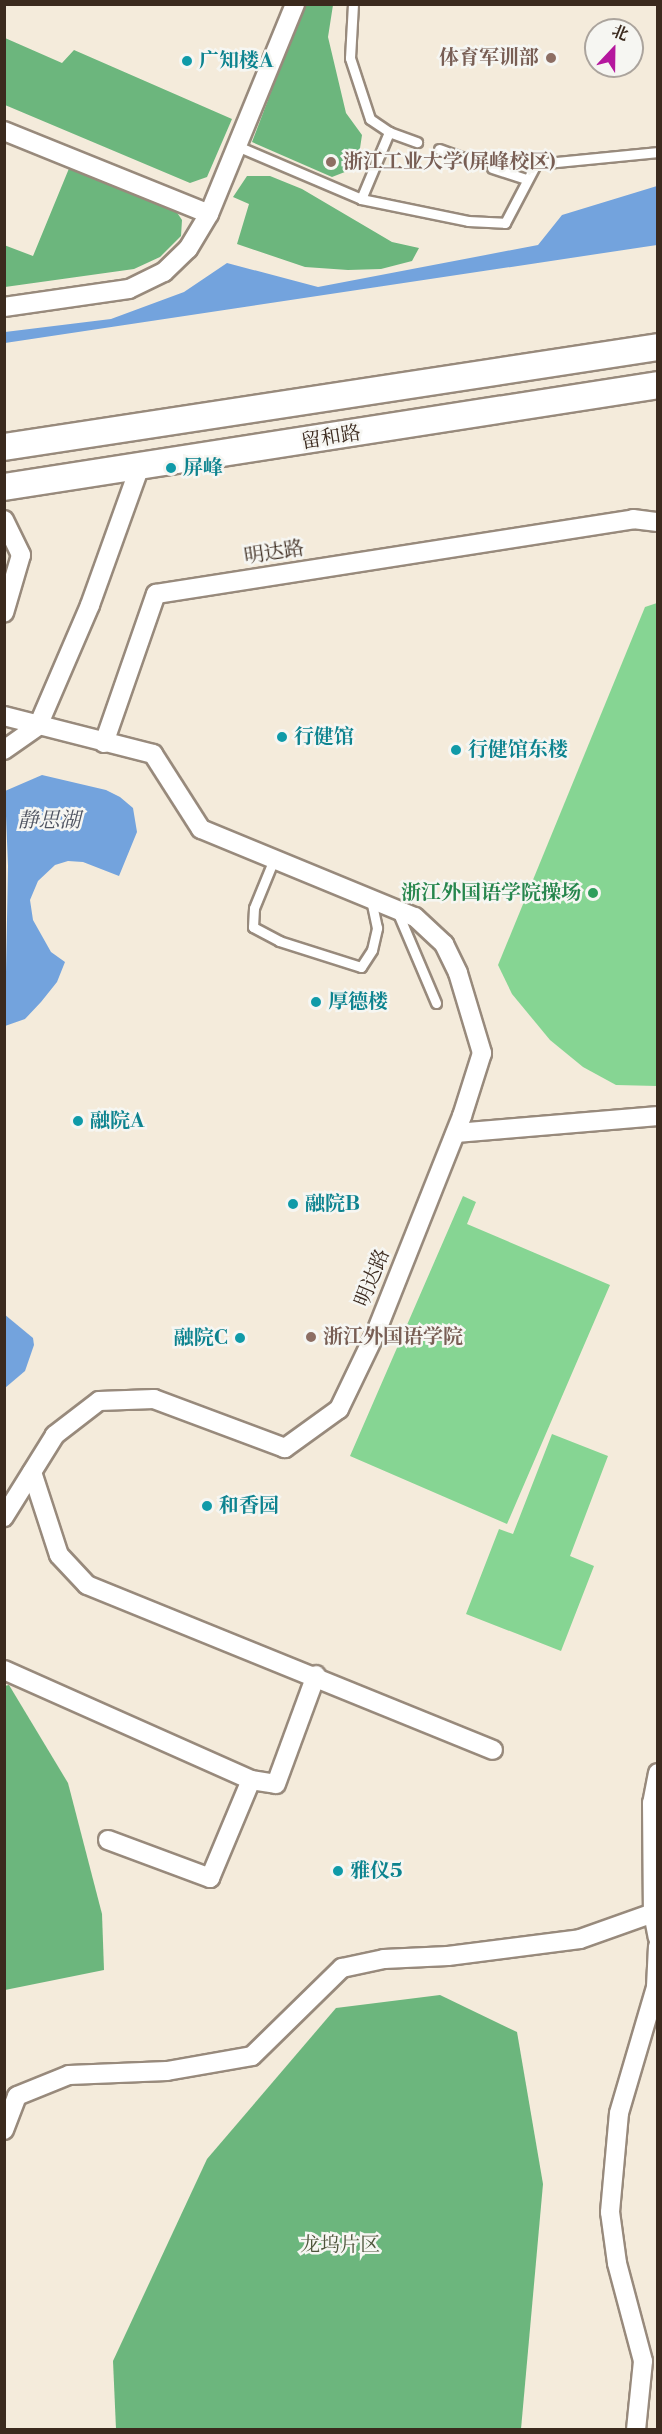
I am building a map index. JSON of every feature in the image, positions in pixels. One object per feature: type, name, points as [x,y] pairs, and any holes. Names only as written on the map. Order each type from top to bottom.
[{"type":"main road","name":"留和路","points":[[4,447],[657,347]]},
{"type":"main road","name":"留和路","points":[[4,487],[139,469],[657,385]]},
{"type":"street","points":[[4,307],[129,289],[164,272],[188,249],[209,213],[295,4]]},
{"type":"street","points":[[7,138],[209,213]]},
{"type":"street","points":[[4,750],[38,726],[90,605],[139,469]]},
{"type":"street","name":"明达路","points":[[104,743],[156,594],[633,519],[657,522]]},
{"type":"street","points":[[4,520],[21,555],[4,612]]},
{"type":"street","points":[[4,716],[153,754],[201,829],[415,917],[444,944],[458,973],[482,1053],[456,1133],[657,1116]]},
{"type":"street","name":"明达路","points":[[4,1517],[55,1436],[99,1401],[153,1399],[285,1448],[339,1409],[377,1330],[456,1133]]},
{"type":"street","points":[[32,1472],[59,1555],[87,1585],[316,1675],[493,1750]]},
{"type":"street","points":[[4,1671],[251,1780],[276,1784],[316,1675]]},
{"type":"street","points":[[657,1773],[652,1803],[653,1913],[657,1938]]},
{"type":"street","points":[[108,1840],[210,1878],[251,1780]]},
{"type":"street","points":[[4,2130],[17,2096],[69,2075],[167,2071],[252,2056],[342,1968],[384,1959],[448,1956],[580,1940],[653,1913]]},
{"type":"street","points":[[636,2430],[643,2361],[617,2263],[610,2212],[619,2113],[656,1987],[657,1946]]},
{"type":"lane","points":[[353,4],[350,58],[370,119],[389,132],[417,142]]},
{"type":"lane","points":[[361,200],[389,132]]},
{"type":"lane","points":[[237,146],[361,200],[468,221],[505,223],[525,179],[536,164],[657,152]]},
{"type":"lane","points":[[439,150],[470,160]]},
{"type":"lane","points":[[492,168],[525,179]]},
{"type":"lane","points":[[274,859],[254,908],[253,927],[279,941],[361,968],[372,950],[377,928],[371,899]]},
{"type":"lane","points":[[396,909],[436,1003]]},
{"type":"green space","points":[[304,5],[333,5],[328,37],[346,113],[362,135],[359,155],[350,170],[332,177],[252,142]]},
{"type":"green space","points":[[5,38],[62,63],[74,50],[232,119],[207,177],[190,183],[5,105]]},
{"type":"green space","points":[[70,166],[172,205],[182,220],[181,236],[160,257],[134,269],[5,287],[4,245],[33,256]]},
{"type":"green space","points":[[247,176],[270,176],[302,189],[392,242],[419,248],[412,261],[381,269],[348,270],[305,267],[237,244],[249,204],[233,197]]},
{"type":"green space","name":"浙江外国语学院操场","points":[[657,603],[657,1086],[616,1085],[583,1067],[550,1040],[512,994],[498,965],[645,607]]},
{"type":"green space","points":[[463,1196],[476,1202],[467,1224],[610,1285],[507,1524],[350,1456]]},
{"type":"green space","points":[[552,1434],[608,1456],[570,1556],[594,1566],[561,1651],[466,1614],[499,1529],[513,1534]]},
{"type":"green space","points":[[9,1685],[68,1783],[102,1914],[104,1970],[5,1990],[4,1686]]},
{"type":"green space","name":"龙坞片区","points":[[440,1995],[517,2032],[543,2184],[521,2429],[116,2429],[113,2361],[207,2159],[336,2008]]},
{"type":"water","points":[[657,186],[657,245],[5,343],[5,332],[111,319],[184,292],[227,263],[318,287],[538,245],[562,215]]},
{"type":"water","name":"静思湖","points":[[42,775],[106,790],[120,797],[133,808],[137,832],[119,876],[83,862],[68,861],[55,865],[38,881],[30,900],[33,920],[51,952],[65,962],[57,982],[41,1002],[25,1019],[5,1026],[8,866],[5,791]]},
{"type":"water","points":[[4,1314],[33,1338],[34,1345],[25,1371],[5,1388]]},
{"type":"place","name":"体育军训部","points":[[551,58]]},
{"type":"place","name":"广知楼A","points":[[187,61]]},
{"type":"place","name":"浙江工业大学(屏峰校区)","points":[[331,162]]},
{"type":"place","name":"屏峰","points":[[171,468]]},
{"type":"place","name":"行健馆","points":[[282,737]]},
{"type":"place","name":"行健馆东楼","points":[[456,750]]},
{"type":"place","name":"浙江外国语学院操场","points":[[593,893]]},
{"type":"place","name":"厚德楼","points":[[316,1002]]},
{"type":"place","name":"融院A","points":[[78,1121]]},
{"type":"place","name":"融院B","points":[[293,1204]]},
{"type":"place","name":"浙江外国语学院","points":[[311,1337]]},
{"type":"place","name":"融院C","points":[[240,1338]]},
{"type":"place","name":"和香园","points":[[207,1506]]},
{"type":"place","name":"雅仪5","points":[[338,1871]]}]
